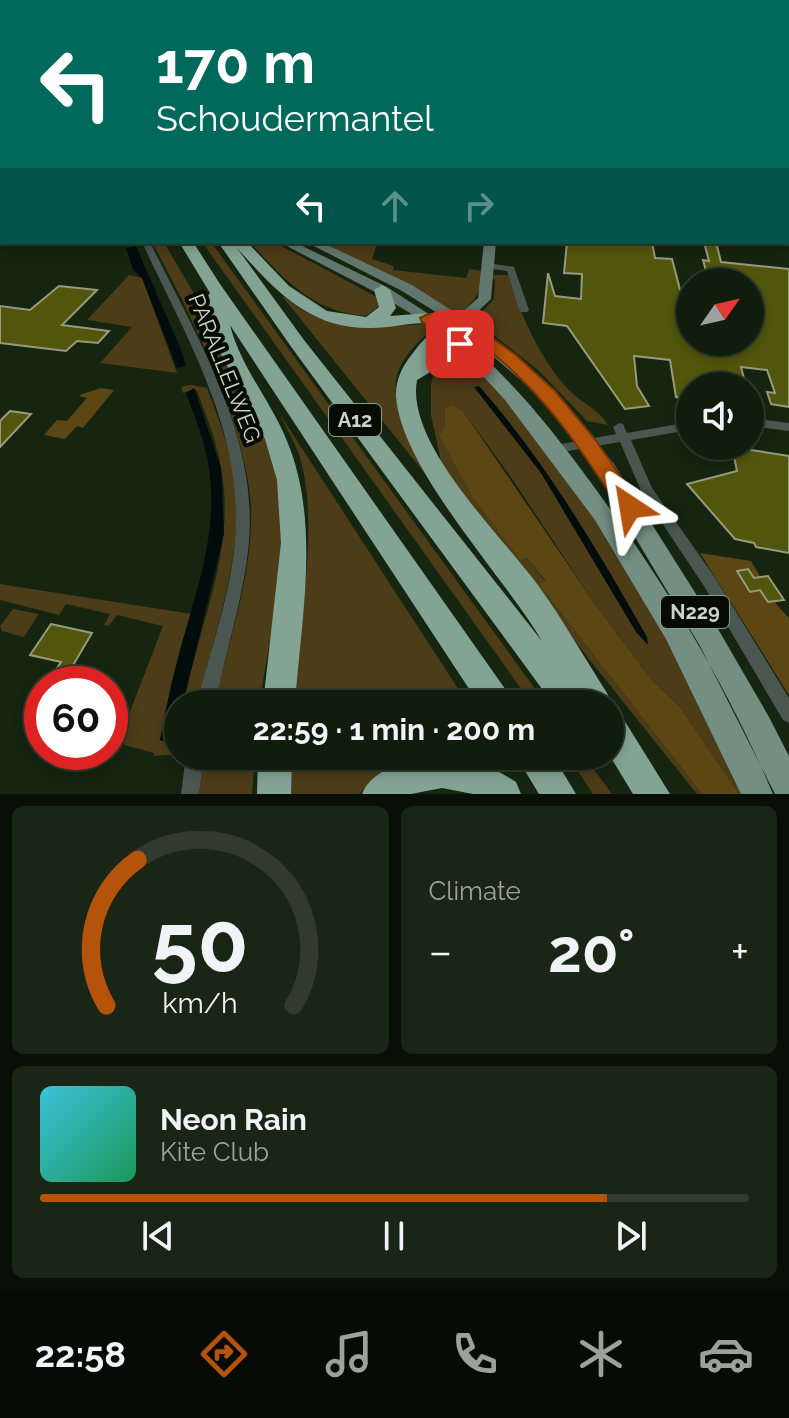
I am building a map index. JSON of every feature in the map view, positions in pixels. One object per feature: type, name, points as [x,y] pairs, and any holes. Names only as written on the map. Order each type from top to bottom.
[{"type":"highway","name":"A12","points":[[187,244],[487,690]]},
{"type":"highway","name":"A12","points":[[226,244],[298,344],[561,690]]},
{"type":"highway","points":[[241,244],[283,289],[310,309],[338,319],[368,323],[428,318],[452,326]]},
{"type":"highway","name":"A12","points":[[212,285],[227,348],[276,439],[289,480],[294,543],[280,690]]},
{"type":"highway","points":[[368,323],[388,308],[382,290]]},
{"type":"highway","points":[[407,377],[418,356],[452,326]]},
{"type":"highway","points":[[407,377],[446,355],[474,358]]},
{"type":"highway","name":"A12","points":[[407,377],[408,406],[426,453],[528,594],[587,690]]},
{"type":"highway","points":[[624,748],[653,794]]},
{"type":"highway","points":[[274,794],[275,770]]},
{"type":"highway","points":[[379,794],[397,781],[423,772],[446,770],[468,774],[504,794]]},
{"type":"highway","points":[[543,770],[559,794]]},
{"type":"highway","points":[[623,770],[641,794]]},
{"type":"main road","points":[[289,244],[382,290],[428,318]]},
{"type":"main road","points":[[316,244],[407,288],[452,326],[484,299],[490,244]]},
{"type":"main road","name":"N229","points":[[452,326],[474,358],[516,401],[556,449],[621,537],[731,733],[757,794]]},
{"type":"main road","name":"N229","points":[[452,326],[530,377],[587,443],[703,626],[789,789]]},
{"type":"street","name":"PARALLELWEG","points":[[147,244],[217,402],[234,446],[240,482],[243,518],[241,549],[209,690]]},
{"type":"street","points":[[488,266],[511,269],[524,310]]},
{"type":"street","points":[[764,424],[789,427]]},
{"type":"street","points":[[556,449],[587,443],[621,431],[676,427]]},
{"type":"street","points":[[621,431],[647,490],[709,581],[789,714]]},
{"type":"street","points":[[190,794],[193,770]]},
{"type":"shaded area","points":[[153,244],[165,244],[218,335],[253,402],[278,470],[284,503],[284,551],[262,690],[218,690],[245,580],[251,505],[239,440],[199,335]]},
{"type":"shaded area","points":[[203,244],[212,244],[536,690],[522,690]]},
{"type":"shaded area","points":[[252,244],[278,244],[375,296],[380,305],[366,316],[330,308],[301,292]]},
{"type":"shaded area","points":[[324,244],[377,244],[372,259],[394,266],[393,270],[466,278],[469,269],[482,271],[479,290],[459,315],[411,285]]},
{"type":"shaded area","points":[[136,246],[186,366],[177,368],[142,278],[133,270],[126,248]]},
{"type":"shaded area","points":[[129,275],[142,278],[177,373],[100,363],[132,327],[87,320]]},
{"type":"shaded area","points":[[491,275],[508,275],[525,320],[547,362],[566,387],[608,425],[587,421],[538,370],[483,327],[479,315],[494,299],[495,280]]},
{"type":"shaded area","points":[[282,296],[308,313],[337,323],[367,326],[428,324],[433,329],[412,350],[399,370],[396,381],[398,407],[403,423],[488,552]]},
{"type":"shaded area","points":[[449,362],[470,365],[493,384],[575,487],[647,599],[743,794],[739,794],[680,707],[651,679],[595,604],[463,411],[445,408],[444,429],[521,561],[527,558],[545,581],[539,585],[621,690],[614,690],[569,634],[442,466],[431,415],[431,384],[435,369]]},
{"type":"shaded area","points":[[479,386],[526,445],[569,507],[647,637],[648,645],[636,632],[541,473],[474,387]]},
{"type":"shaded area","points":[[181,387],[207,388],[229,453],[236,494],[230,573],[202,690],[186,690],[219,561],[225,503],[218,453],[197,391],[194,389],[183,393]]},
{"type":"shaded area","points":[[101,388],[114,390],[83,428],[77,426],[65,439],[44,435],[57,420],[67,421],[87,398],[79,396]]},
{"type":"shaded area","points":[[194,388],[221,468],[224,534],[186,690],[170,690],[202,570],[210,524],[209,465],[186,393]]},
{"type":"shaded area","points":[[452,405],[463,411],[595,604],[651,679],[680,707],[739,794],[702,794],[624,690],[621,690],[539,585],[545,580],[527,558],[521,561],[472,496],[439,435],[444,429],[445,408]]},
{"type":"shaded area","points":[[279,413],[459,690],[292,690],[308,542],[305,479],[298,452]]},
{"type":"shaded area","points":[[700,553],[751,561],[777,605],[789,618],[789,695]]},
{"type":"shaded area","points":[[0,584],[192,614],[171,690],[164,690],[164,722],[160,740],[164,741],[164,755],[153,756],[154,753],[128,746],[128,717],[163,626],[117,615],[109,626],[104,625],[110,614],[66,604],[59,615],[0,600]]},
{"type":"shaded area","points":[[13,609],[39,614],[24,637],[2,631],[0,626]]},
{"type":"shaded area","points":[[624,694],[702,794],[697,794],[624,703]]},
{"type":"shaded area","points":[[164,720],[164,741],[160,740]]},
{"type":"shaded area","points":[[202,770],[254,770],[252,794],[199,794]]},
{"type":"shaded area","points":[[286,770],[387,770],[359,794],[285,794]]},
{"type":"shaded area","points":[[577,770],[594,770],[612,794],[593,794]]},
{"type":"building","points":[[567,244],[652,244],[655,258],[672,259],[676,274],[676,356],[764,356],[764,268],[705,268],[703,260],[709,261],[705,244],[716,244],[721,262],[789,269],[789,407],[771,404],[767,392],[775,393],[767,370],[741,367],[742,372],[676,372],[676,397],[670,360],[634,356],[637,386],[649,406],[625,409],[567,326],[543,323],[548,273],[555,296],[581,299],[582,274],[564,273]]},
{"type":"building","points":[[59,286],[97,290],[62,325],[109,331],[98,343],[77,341],[66,351],[0,343],[0,306],[30,310]]},
{"type":"building","points":[[10,411],[31,414],[0,447],[0,421]]},
{"type":"building","points":[[764,452],[789,456],[789,553],[756,547],[754,543],[735,539],[687,484],[737,471],[735,460],[764,460]]},
{"type":"building","points":[[748,569],[754,578],[768,576],[784,600],[768,602],[760,590],[750,592],[737,571]]},
{"type":"building","points":[[51,624],[92,633],[73,666],[58,666],[61,662],[30,655]]},
{"type":"route","points":[[460,344],[428,318],[460,321],[510,358],[550,396],[587,443],[630,507]]}]
